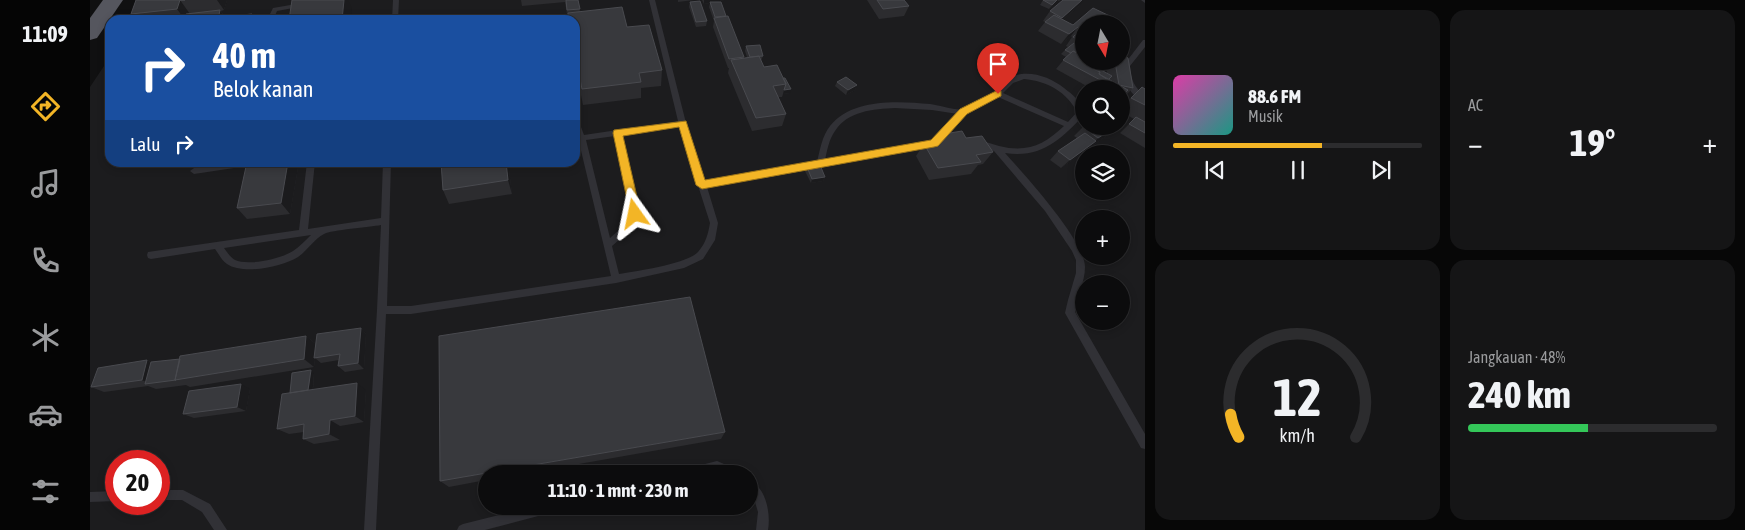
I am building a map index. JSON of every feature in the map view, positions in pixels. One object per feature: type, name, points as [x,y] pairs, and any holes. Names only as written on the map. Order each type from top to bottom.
[{"type":"highway","points":[[90,33],[113,0]]},
{"type":"lane","points":[[395,15],[396,0]]},
{"type":"lane","points":[[382,310],[411,310],[616,279],[681,265],[700,256],[711,240],[714,223],[682,123],[652,0]]},
{"type":"lane","points":[[272,15],[274,9],[309,4]]},
{"type":"lane","points":[[1145,42],[1126,66],[1128,84],[1134,92],[1145,100]]},
{"type":"lane","points":[[934,144],[964,112],[998,94],[1010,81],[1024,76],[1041,78],[1058,87],[1075,101],[1081,113],[1042,149],[1024,153],[997,149],[984,143],[967,141]]},
{"type":"lane","points":[[998,94],[1069,125]]},
{"type":"lane","points":[[820,164],[832,128],[842,119],[861,110],[915,104],[964,112]]},
{"type":"lane","points":[[582,138],[682,123]]},
{"type":"lane","points":[[580,133],[616,279]]},
{"type":"lane","points":[[608,245],[632,224],[635,214],[618,133]]},
{"type":"lane","points":[[702,185],[950,141]]},
{"type":"lane","points":[[997,149],[1049,210],[1070,241],[1080,261],[1078,281],[1070,302],[1070,313],[1145,444]]},
{"type":"lane","points":[[194,171],[221,167]]},
{"type":"lane","points":[[303,233],[310,167]]},
{"type":"lane","points":[[370,530],[382,310],[387,167]]},
{"type":"lane","points":[[151,255],[385,222]]},
{"type":"lane","points":[[217,245],[230,262],[243,266],[263,264],[283,260],[294,255],[321,230]]},
{"type":"lane","points":[[170,495],[183,494],[206,508],[220,530]]},
{"type":"lane","points":[[90,497],[105,496]]},
{"type":"lane","points":[[758,496],[765,521],[762,530]]},
{"type":"lane","points":[[463,530],[522,515]]},
{"type":"shaded area","points":[[148,0],[1145,0],[1145,530],[90,530],[90,87],[105,64],[105,167],[580,167],[580,15],[138,15]]},
{"type":"building","points":[[136,0],[180,0],[177,9],[131,14]]},
{"type":"building","points":[[292,0],[344,0],[342,15],[290,15]]},
{"type":"building","points":[[566,0],[578,0],[580,9],[567,10]]},
{"type":"building","points":[[877,0],[904,0],[909,6],[883,9]]},
{"type":"building","points":[[1043,0],[1057,0],[1052,5]]},
{"type":"building","points":[[1063,0],[1082,0],[1062,18],[1050,11]]},
{"type":"building","points":[[700,1],[707,21],[696,22],[690,2]]},
{"type":"building","points":[[710,2],[721,2],[726,16],[715,17]]},
{"type":"building","points":[[622,7],[627,27],[649,25],[662,70],[639,73],[641,82],[582,89],[580,79],[580,15],[568,15],[568,13]]},
{"type":"building","points":[[1093,8],[1108,15],[1085,15]]},
{"type":"building","points":[[220,10],[219,15],[186,14]]},
{"type":"building","points":[[1054,15],[1073,25],[1075,23],[1075,29],[1069,34],[1045,22]]},
{"type":"building","points":[[728,16],[744,57],[729,59],[714,18]]},
{"type":"building","points":[[1075,44],[1075,52],[1071,53],[1065,50]]},
{"type":"building","points":[[760,45],[763,56],[750,57],[746,46]]},
{"type":"building","points":[[1073,51],[1075,52],[1075,66],[1063,60]]},
{"type":"building","points":[[759,56],[764,67],[777,65],[786,84],[773,86],[786,114],[756,118],[731,60]]},
{"type":"building","points":[[1082,70],[1096,70],[1100,72],[1099,74],[1110,80],[1100,80]]},
{"type":"building","points":[[1096,70],[1101,70],[1112,76],[1108,80],[1099,74],[1100,72]]},
{"type":"building","points":[[1116,70],[1130,70],[1133,88],[1130,87],[1130,80],[1118,80]]},
{"type":"building","points":[[846,77],[857,85],[848,90],[837,82]]},
{"type":"building","points":[[783,78],[785,78],[791,89],[784,90],[786,84]]},
{"type":"building","points":[[1142,87],[1145,89],[1145,105],[1131,98]]},
{"type":"building","points":[[1136,117],[1145,122],[1145,133],[1130,125]]},
{"type":"building","points":[[962,131],[966,138],[982,136],[993,152],[976,155],[981,162],[938,168],[924,144],[942,141],[938,135]]},
{"type":"building","points":[[1082,135],[1088,135],[1096,141],[1091,145],[1075,145],[1075,156],[1070,160],[1058,151]]},
{"type":"building","points":[[820,165],[825,177],[812,179],[807,167]]},
{"type":"building","points":[[246,167],[287,167],[281,203],[237,208]]},
{"type":"building","points":[[441,167],[507,167],[508,180],[443,190]]},
{"type":"building","points":[[690,297],[725,432],[533,465],[478,465],[478,474],[440,481],[439,336]]},
{"type":"building","points":[[361,328],[358,363],[338,366],[340,354],[314,358],[317,334]]},
{"type":"building","points":[[306,336],[304,359],[175,380],[180,356]]},
{"type":"building","points":[[180,359],[176,380],[145,384],[151,362]]},
{"type":"building","points":[[147,360],[142,380],[91,387],[98,368]]},
{"type":"building","points":[[311,370],[308,390],[290,393],[292,373]]},
{"type":"building","points":[[357,383],[355,416],[330,420],[329,434],[303,439],[304,424],[277,429],[282,394]]},
{"type":"building","points":[[241,384],[237,407],[183,414],[189,391]]},
{"type":"route","points":[[635,214],[618,133],[682,123],[702,185],[934,144],[964,112],[998,94]]}]
